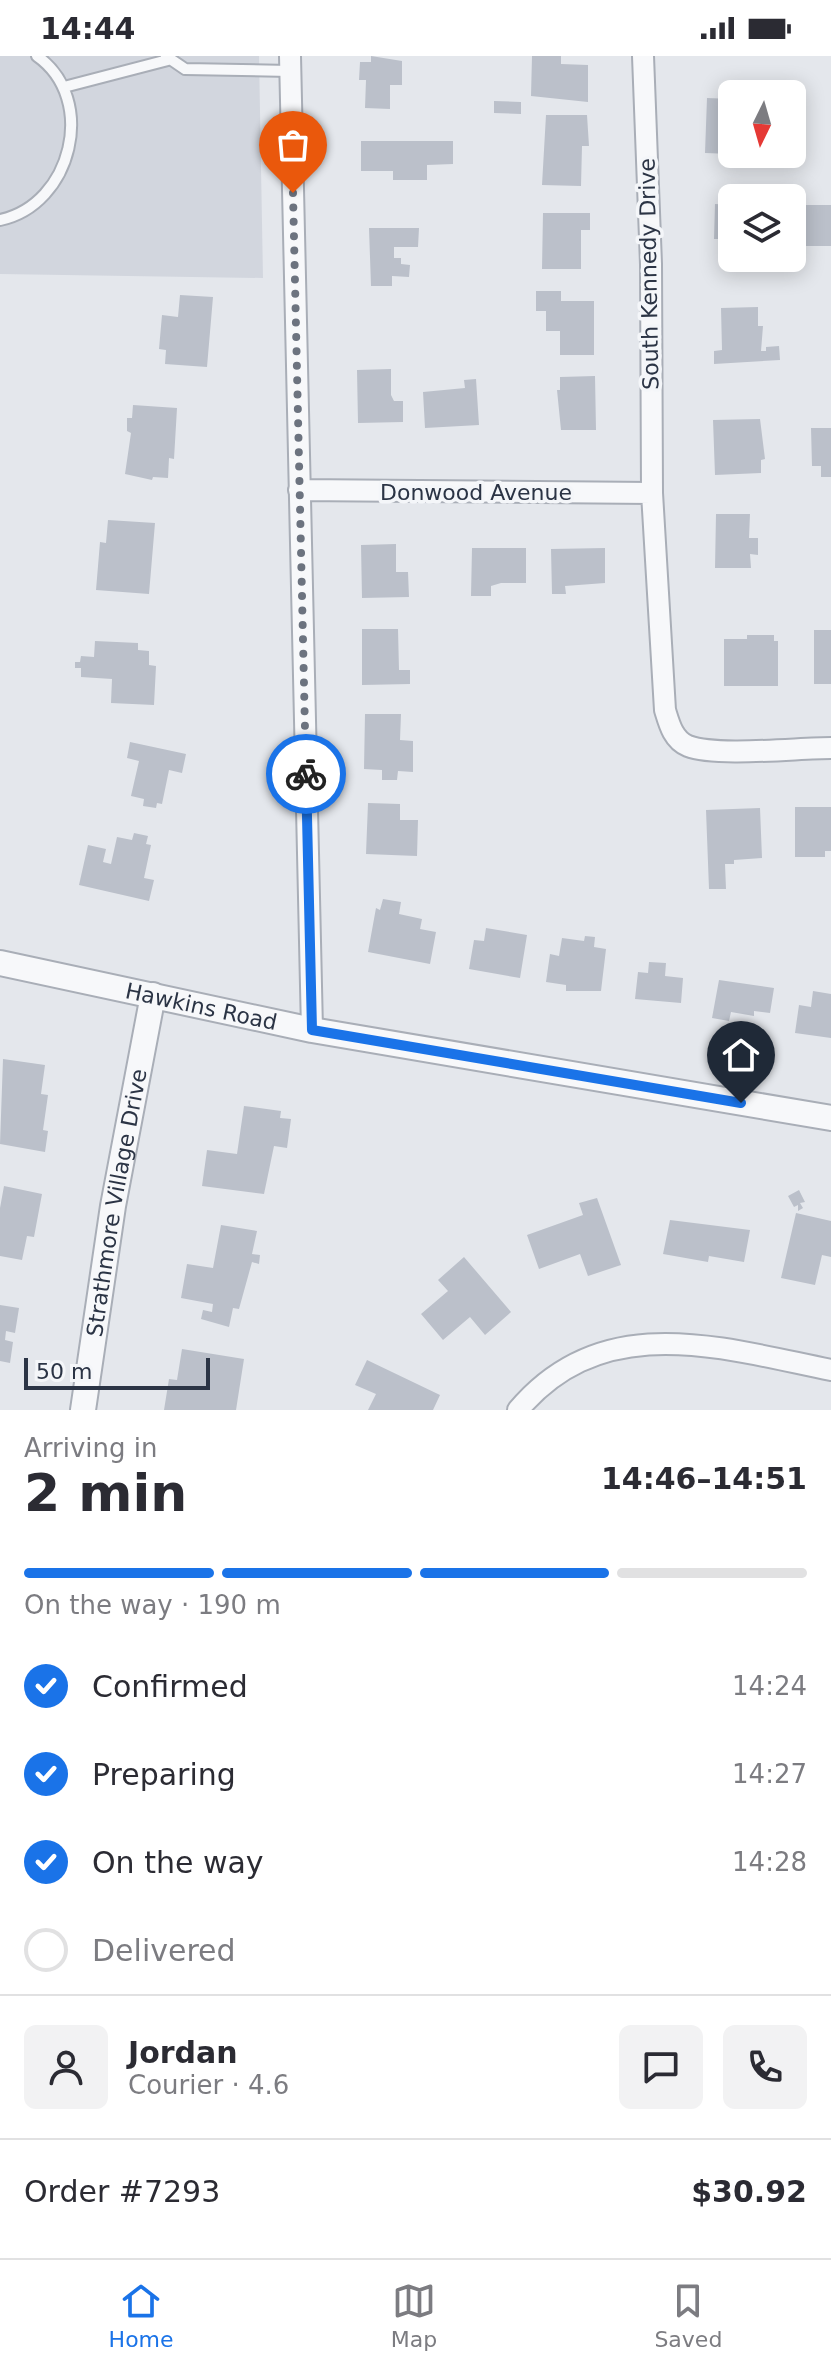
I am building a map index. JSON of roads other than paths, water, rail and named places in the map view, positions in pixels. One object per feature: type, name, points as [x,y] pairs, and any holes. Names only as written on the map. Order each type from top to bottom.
[{"type":"street","name":"South Kennedy Drive","points":[[643,56],[651,264],[652,493],[661,689],[673,733],[685,745],[709,749],[831,748]]},
{"type":"street","points":[[290,64],[312,1030]]},
{"type":"street","name":"Donwood Avenue","points":[[299,490],[652,493]]},
{"type":"street","name":"Hawkins Road","points":[[0,963],[312,1030],[831,1118]]},
{"type":"street","name":"Strathmore Village Drive","points":[[83,1410],[113,1206],[153,995]]},
{"type":"street","points":[[518,1410],[556,1374],[601,1353],[631,1345],[691,1342],[831,1370]]},
{"type":"lane","points":[[0,220],[37,202],[58,178],[69,148],[71,116],[64,87],[37,56]]},
{"type":"lane","points":[[64,87],[167,58],[185,69],[290,64]]}]
